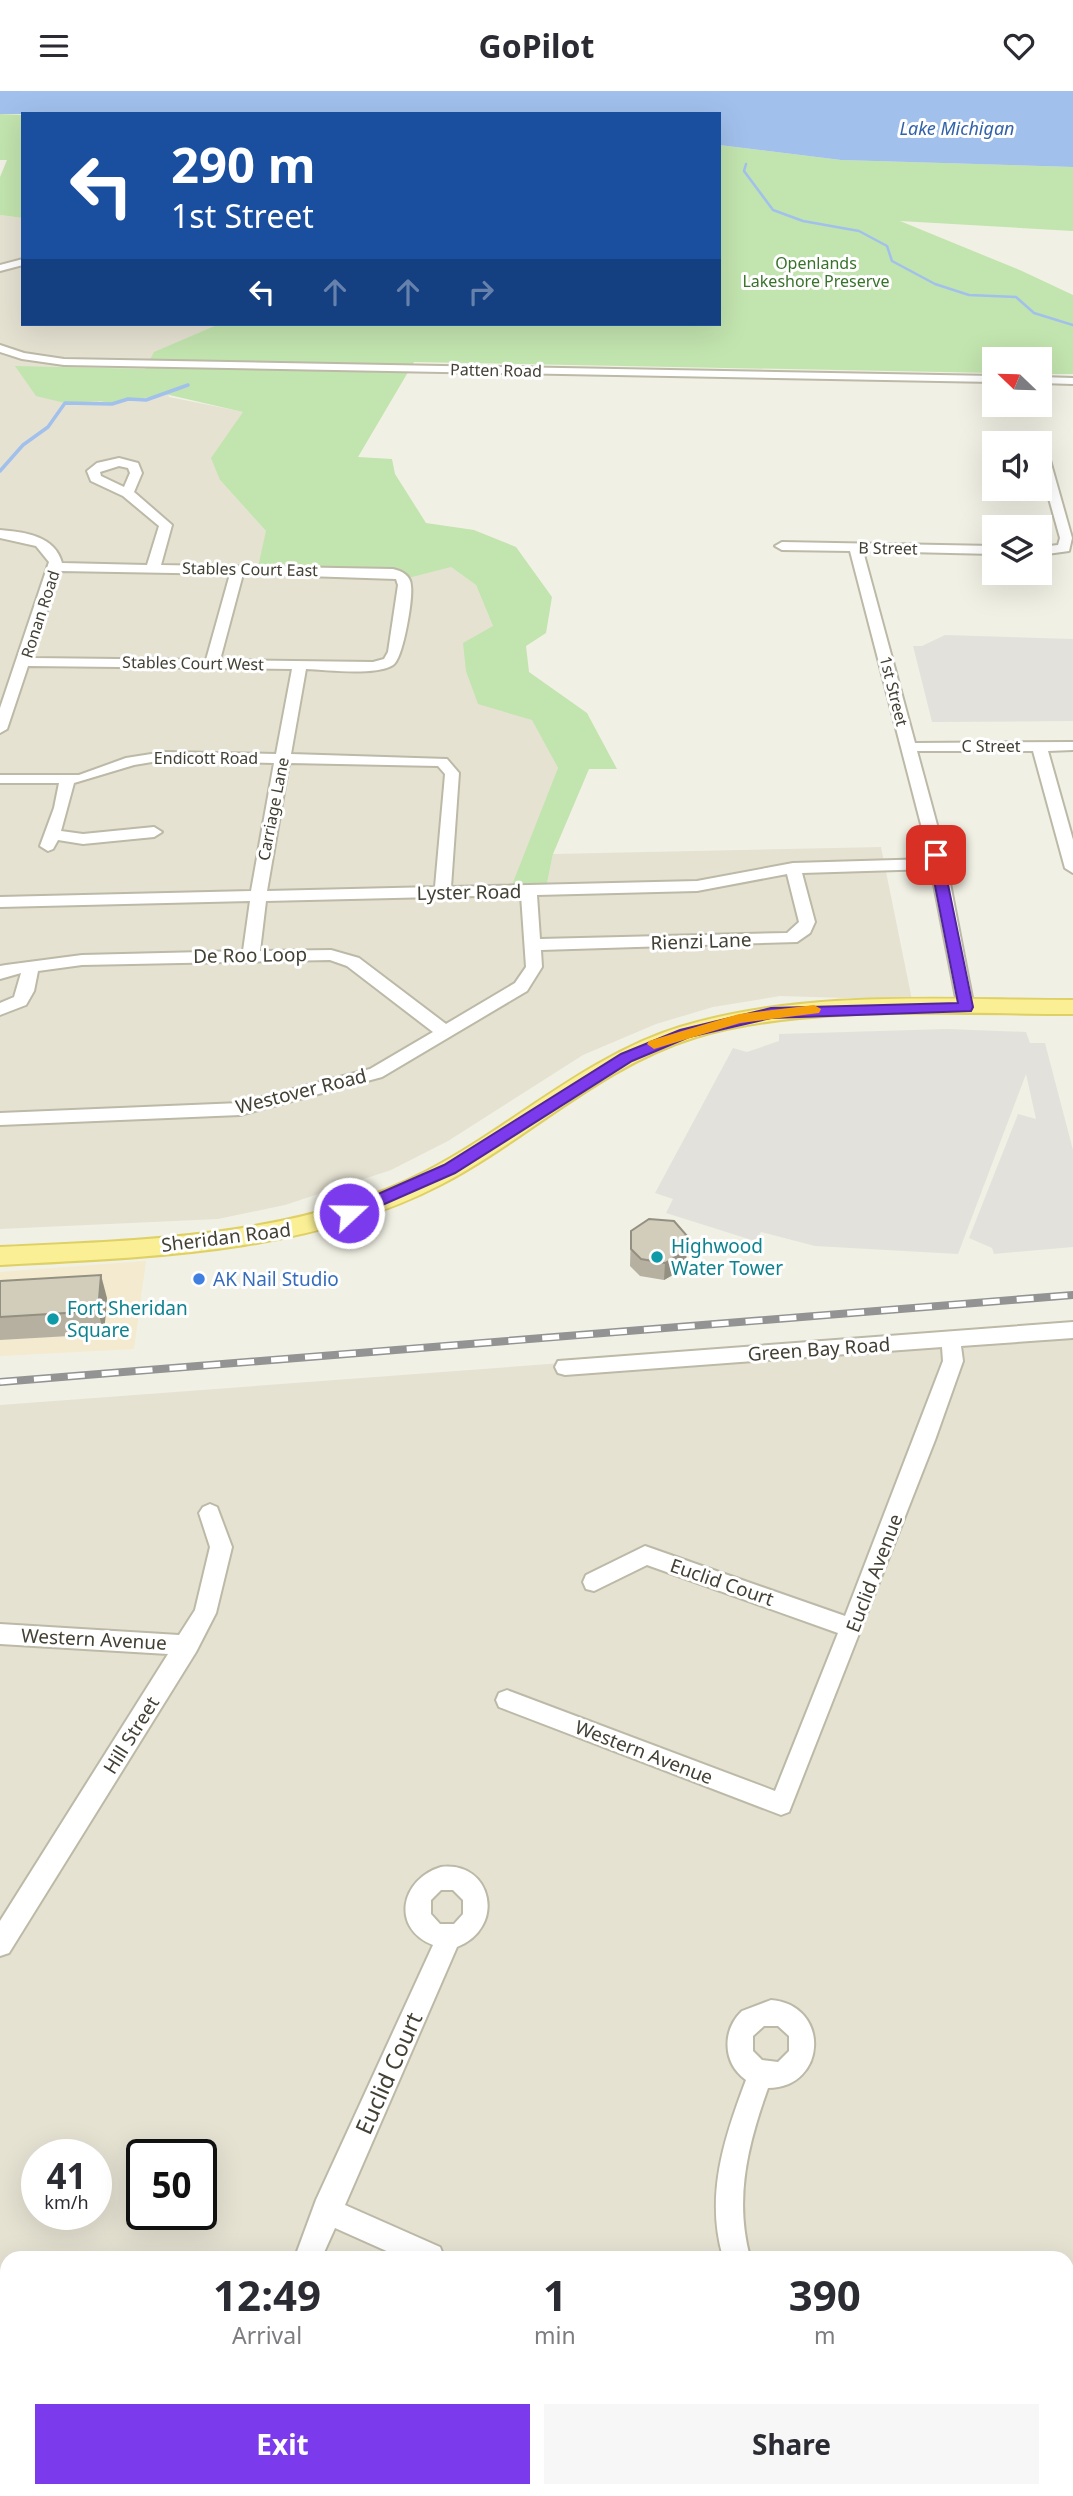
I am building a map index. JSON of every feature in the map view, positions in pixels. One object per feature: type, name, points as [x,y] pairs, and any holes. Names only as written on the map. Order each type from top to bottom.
[{"type":"main road","name":"Sheridan Road","points":[[0,1257],[199,1243],[270,1234],[361,1209],[430,1179],[626,1058],[685,1033],[739,1018],[784,1012],[1073,1007]]},
{"type":"street","points":[[0,268],[21,263]]},
{"type":"street","name":"Patten Road","points":[[0,348],[22,356],[64,362],[982,379]]},
{"type":"street","points":[[0,360],[22,356]]},
{"type":"street","points":[[1052,380],[1073,381]]},
{"type":"street","points":[[1052,487],[1066,538],[1064,548],[1052,550]]},
{"type":"street","points":[[127,493],[166,525],[153,568]]},
{"type":"street","points":[[1056,501],[1073,501]]},
{"type":"street","name":"Ronan Road","points":[[0,534],[41,543],[52,550],[55,567],[0,729]]},
{"type":"street","name":"B Street","points":[[782,545],[982,550]]},
{"type":"street","name":"1st Street","points":[[856,548],[932,835],[925,847],[927,855],[937,864],[966,1007]]},
{"type":"street","name":"Stables Court East","points":[[55,567],[393,573],[401,577],[405,585],[400,619]]},
{"type":"street","points":[[212,664],[238,569]]},
{"type":"street","name":"Stables Court West","points":[[24,661],[362,665],[389,662],[395,652],[400,619]]},
{"type":"street","name":"Carriage Lane","points":[[251,954],[258,897],[300,664]]},
{"type":"street","points":[[1039,746],[1073,867]]},
{"type":"street","name":"C Street","points":[[908,747],[1073,746]]},
{"type":"street","name":"Endicott Road","points":[[0,779],[67,781],[147,758],[442,762],[452,773],[442,893]]},
{"type":"street","points":[[67,781],[50,841],[154,832]]},
{"type":"street","name":"Lyster Road","points":[[0,902],[697,886],[793,869],[937,864]]},
{"type":"street","name":"Rienzi Lane","points":[[533,945],[791,938],[804,929],[807,922],[793,869]]},
{"type":"street","name":"Westover Road","points":[[0,1119],[240,1109],[363,1078],[521,987],[534,967],[529,891]]},
{"type":"street","name":"De Roo Loop","points":[[0,974],[6,970],[82,960],[317,953],[353,962],[445,1032]]},
{"type":"street","points":[[0,1009],[13,1008],[22,1000],[30,968]]},
{"type":"street","name":"Green Bay Road","points":[[565,1367],[1073,1329]]},
{"type":"street","name":"Euclid Avenue","points":[[781,1804],[852,1628],[953,1361],[951,1339]]},
{"type":"street","name":"Hill Street","points":[[0,1944],[188,1645],[205,1613],[221,1547],[210,1513]]},
{"type":"street","name":"Euclid Court","points":[[594,1582],[645,1555],[852,1628]]},
{"type":"street","name":"Western Avenue","points":[[0,1634],[188,1645]]},
{"type":"street","name":"Western Avenue","points":[[507,1700],[781,1804]]},
{"type":"street","name":"Euclid Court","points":[[326,2210],[449,1936]]},
{"type":"street","points":[[734,2251],[730,2242],[727,2191],[742,2126],[761,2073]]},
{"type":"street","points":[[310,2251],[326,2210],[417,2251]]},
{"type":"shaded area","points":[[0,215],[21,218],[21,326],[214,326],[155,352],[169,397],[244,412],[220,480],[266,531],[444,562],[476,585],[532,719],[558,768],[547,883],[553,854],[881,847],[912,1000],[780,996],[713,1007],[656,1024],[583,1055],[448,1141],[391,1170],[285,1205],[218,1219],[0,1229]]},
{"type":"shaded area","points":[[945,635],[1073,639],[1073,721],[932,722],[913,646],[922,646]]},
{"type":"shaded area","points":[[947,1029],[1026,1032],[1030,1043],[1045,1043],[1073,1150],[1073,1247],[994,1254],[992,1248],[969,1238],[1018,1114],[1036,1119],[1026,1074],[958,1254],[815,1246],[761,1232],[755,1241],[666,1213],[673,1199],[655,1193],[733,1048],[747,1052],[779,1041],[779,1034]]},
{"type":"shaded area","name":"Fort Sheridan Square","points":[[146,1261],[134,1349],[0,1356],[0,1272]]},
{"type":"shaded area","points":[[1073,1325],[1073,2251],[0,2251],[0,1405]]},
{"type":"green space","points":[[0,114],[21,115],[21,218],[0,215],[0,177],[7,160],[0,160]]},
{"type":"green space","name":"Openlands Lakeshore Preserve","points":[[721,145],[841,160],[1073,167],[1073,231],[900,221],[1073,295],[1073,374],[1052,374],[1052,347],[982,347],[982,373],[414,362],[358,457],[392,459],[395,474],[426,523],[474,530],[516,547],[552,597],[546,633],[526,646],[529,672],[587,713],[617,769],[589,769],[553,854],[547,883],[512,885],[558,768],[532,720],[478,704],[466,671],[463,643],[493,626],[476,585],[451,567],[408,578],[385,568],[258,567],[266,531],[220,480],[211,458],[243,412],[165,394],[112,404],[101,401],[65,403],[36,396],[15,366],[145,369],[154,352],[214,326],[721,326]]},
{"type":"water","name":"Lake Michigan","points":[[0,91],[1073,91],[1073,167],[841,160],[721,145],[721,112],[0,114]]},
{"type":"building","points":[[649,1219],[674,1221],[688,1237],[686,1251],[665,1263],[641,1259],[631,1249],[631,1231]]},
{"type":"building","points":[[101,1275],[98,1311],[0,1317],[0,1281]]},
{"type":"waterway","points":[[746,164],[744,171],[773,210],[803,221],[859,231],[887,246],[892,261],[935,284],[969,295],[1016,297],[1034,313],[1073,325]]},
{"type":"waterway","points":[[0,471],[23,445],[48,427],[65,403],[112,404],[128,399],[146,400],[188,385]]},
{"type":"railway","points":[[0,1382],[1073,1295]]},
{"type":"slow traffic","points":[[654,1044],[739,1018],[814,1009]]},
{"type":"place","name":"Highwood Water Tower","points":[[657,1257]]},
{"type":"place","name":"AK Nail Studio","points":[[199,1279]]},
{"type":"place","name":"Fort Sheridan Square","points":[[53,1319]]},
{"type":"route","points":[[349,1213],[396,1195],[450,1169],[626,1058],[685,1033],[739,1018],[810,1009],[966,1007],[936,855]]}]
